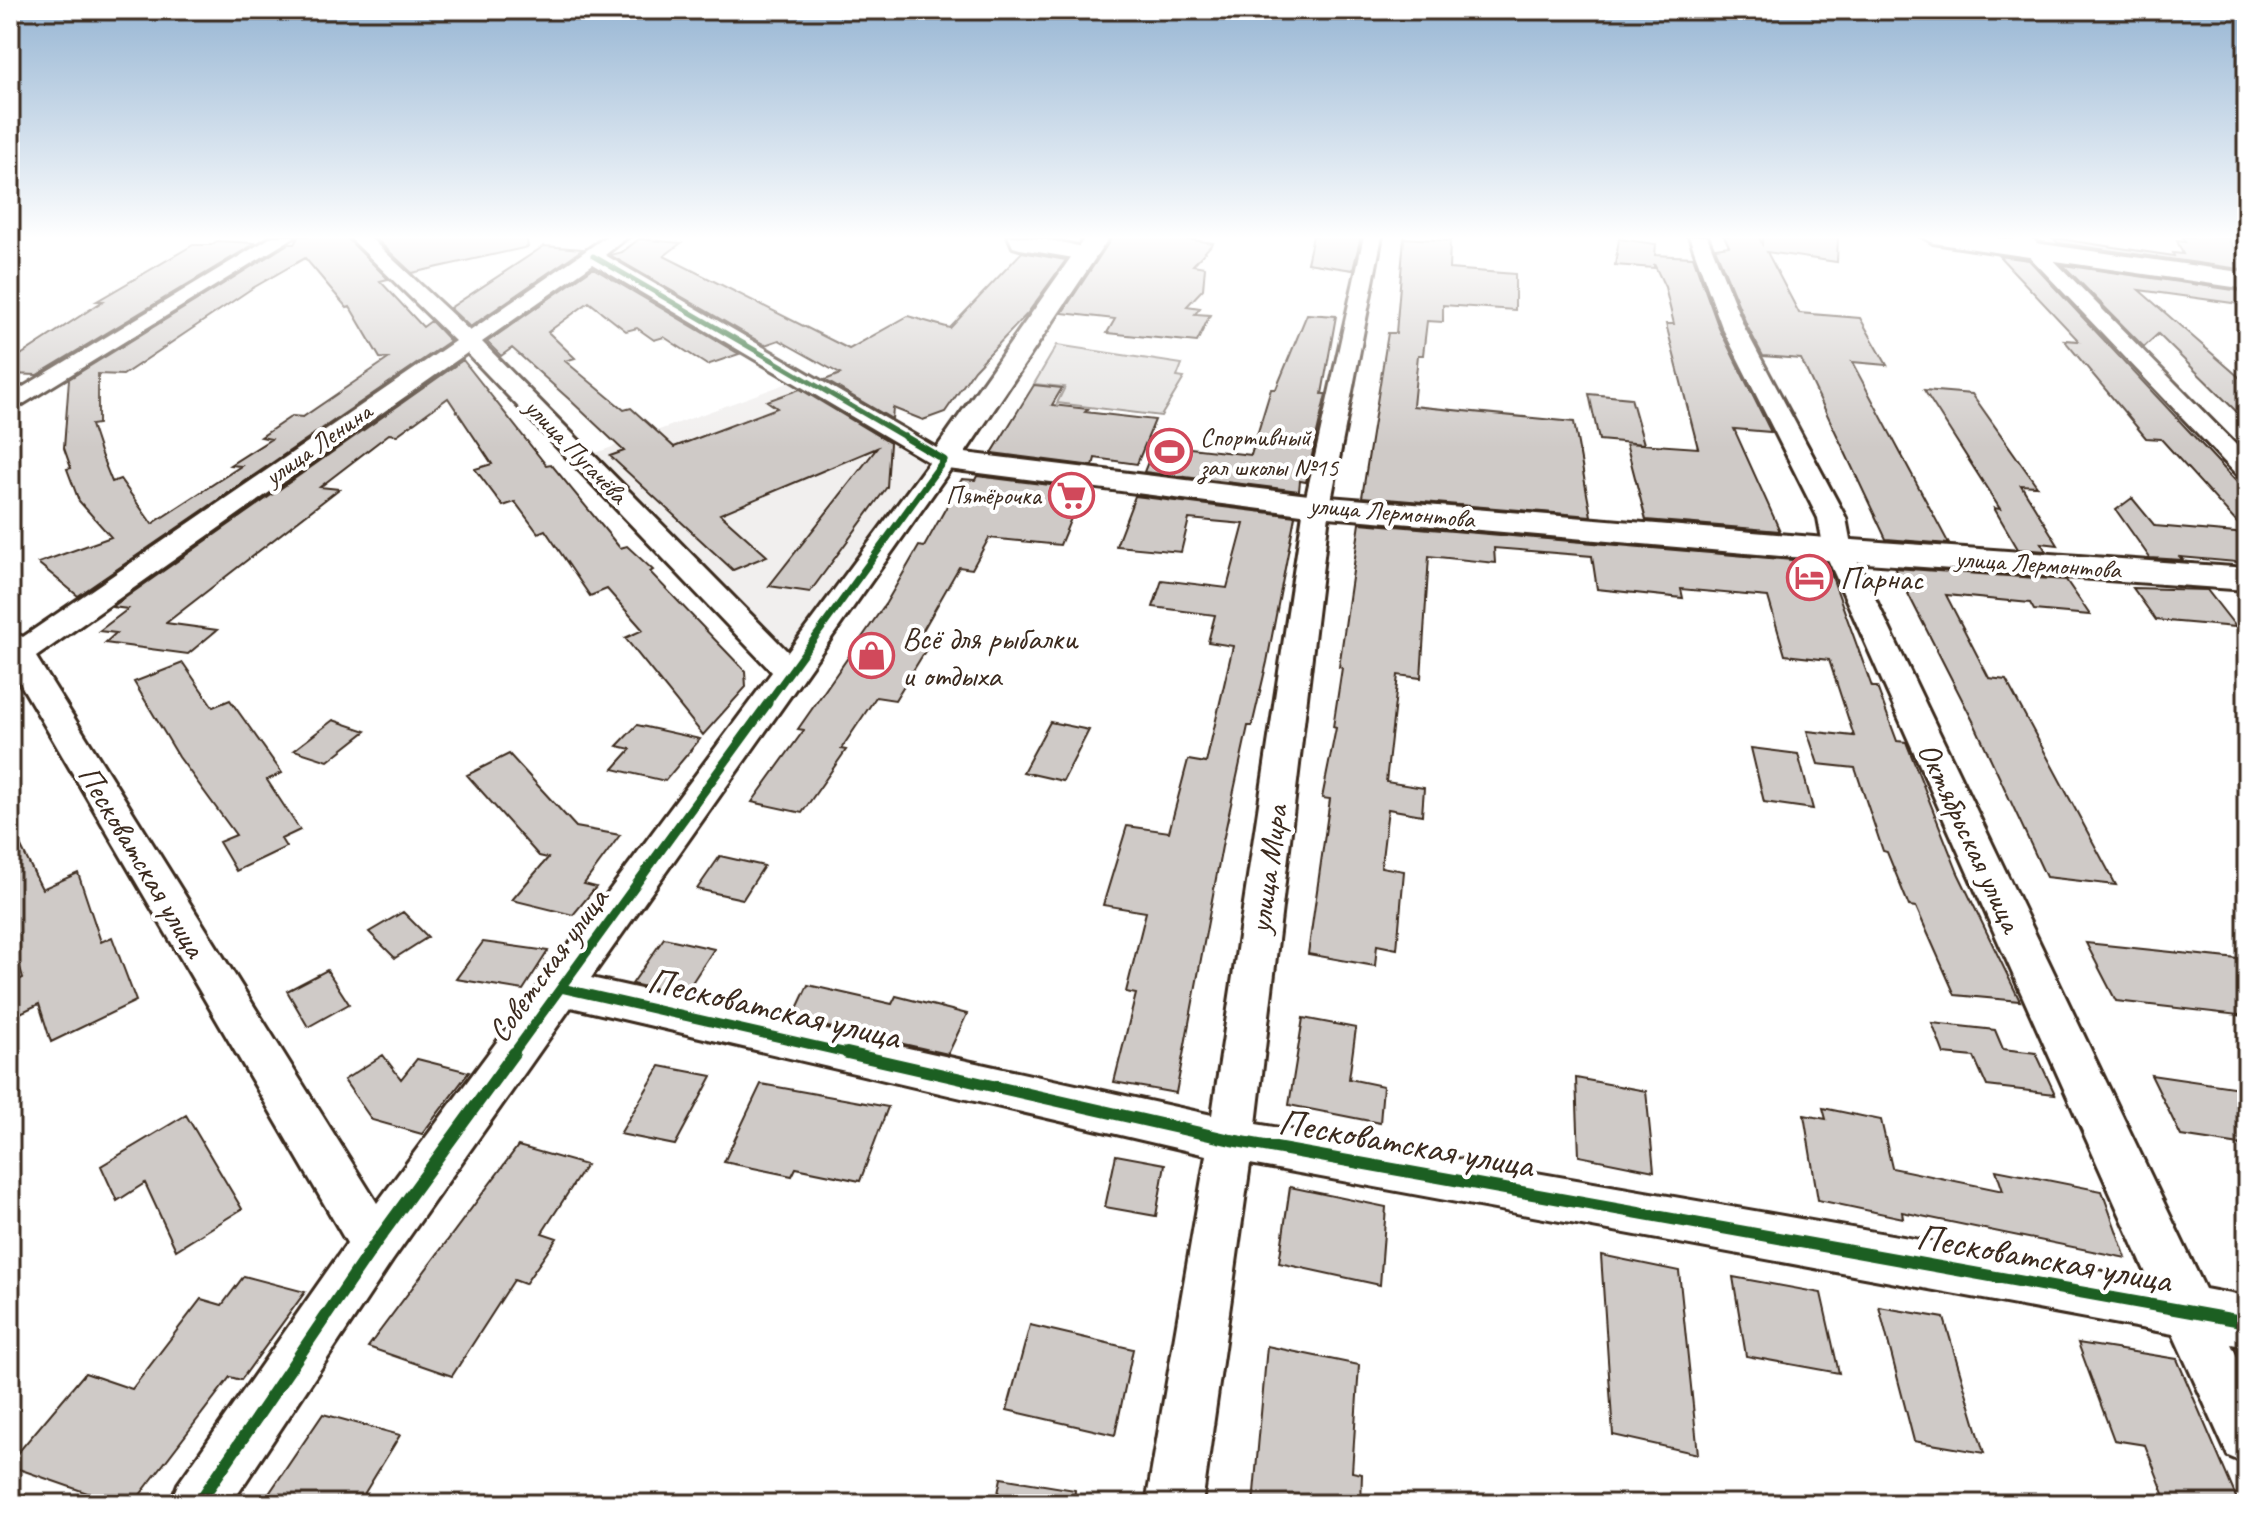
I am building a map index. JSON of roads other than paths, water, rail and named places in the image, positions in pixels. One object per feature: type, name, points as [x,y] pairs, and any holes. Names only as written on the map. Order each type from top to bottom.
[{"type":"main road","name":"Советская улица","points":[[944,460],[1050,307]]},
{"type":"main road","name":"улица Лермонтова","points":[[944,460],[1317,506],[1838,550],[2247,579]]},
{"type":"street","points":[[10,405],[171,307]]},
{"type":"street","name":"улица Пугачёва","points":[[432,307],[789,671]]},
{"type":"street","name":"улица Ленина","points":[[14,648],[517,307]]},
{"type":"street","name":"улица Лермонтова","points":[[680,307],[944,460]]},
{"type":"street","name":"улица Мира","points":[[1174,1504],[1231,1140],[1317,506],[1358,307]]},
{"type":"street","name":"Октябрьская улица","points":[[1725,307],[1832,518],[1838,550],[2247,1437]]},
{"type":"street","points":[[2088,307],[2247,471]]},
{"type":"street","name":"Советская улица","points":[[198,1504],[375,1244],[944,460]]},
{"type":"street","name":"Песковатская улица","points":[[14,648],[375,1244]]},
{"type":"street","name":"Песковатская улица","points":[[561,988],[1231,1140],[2247,1322]]},
{"type":"place","name":"Спортивный зал школы №15","points":[[1169,452]]},
{"type":"place","name":"Пятёрочка","points":[[1072,495]]},
{"type":"place","name":"Парнас","points":[[1809,578]]},
{"type":"place","name":"Всё для рыбалки и отдыха","points":[[871,656]]}]
